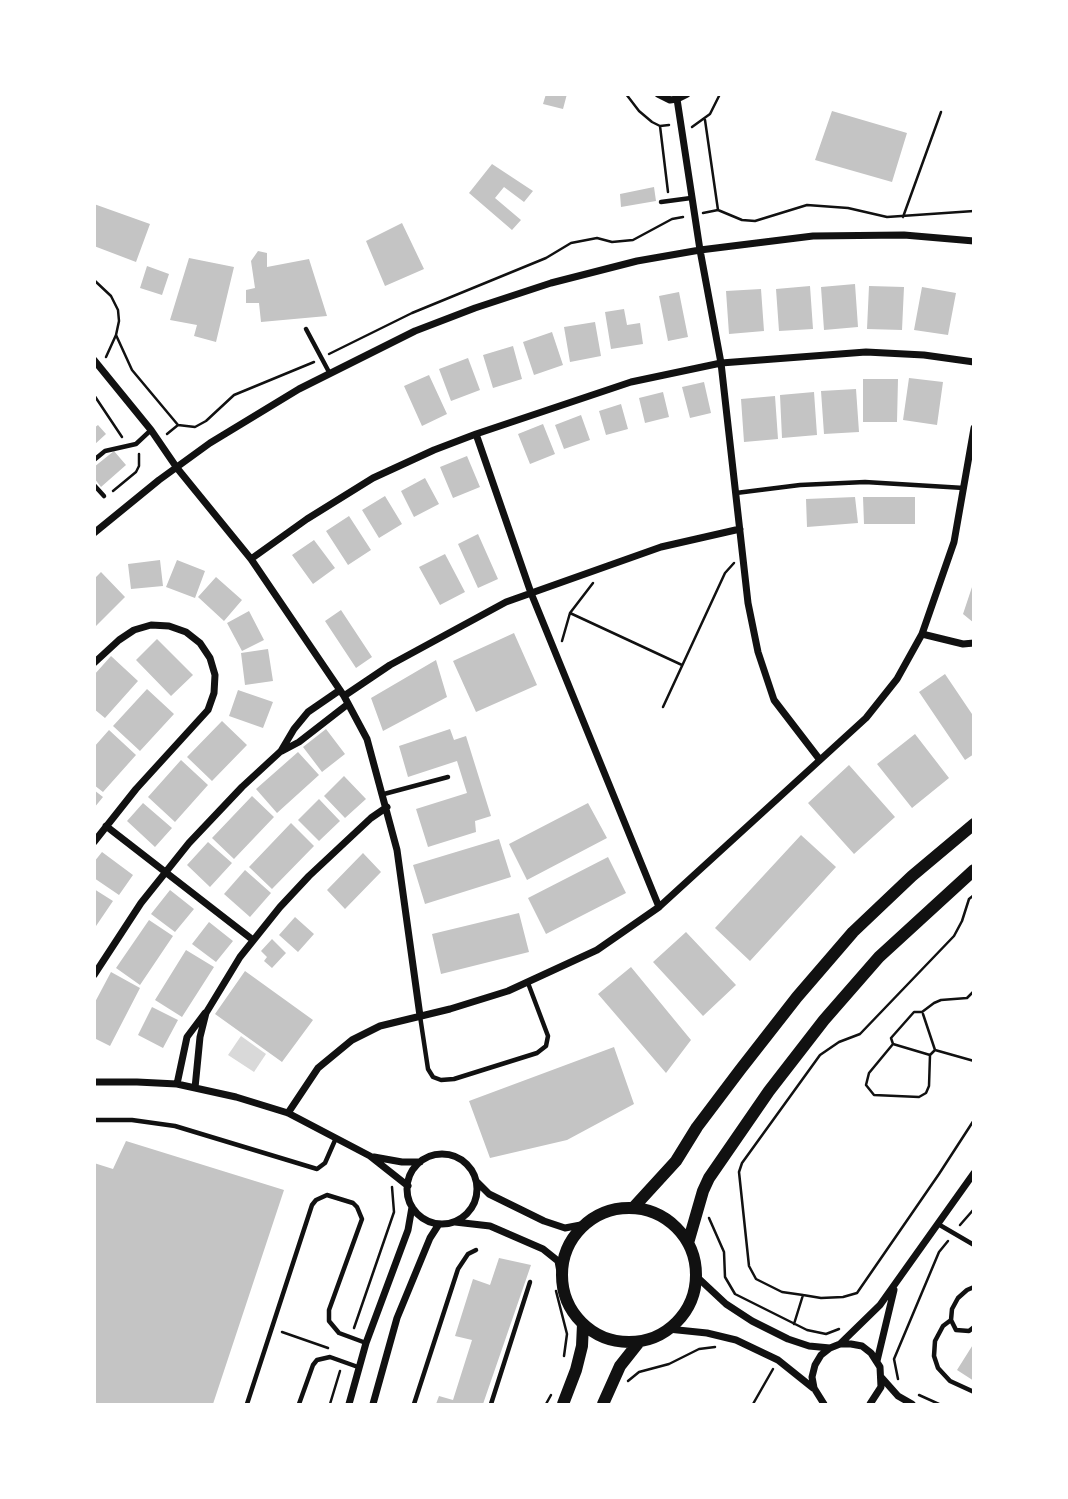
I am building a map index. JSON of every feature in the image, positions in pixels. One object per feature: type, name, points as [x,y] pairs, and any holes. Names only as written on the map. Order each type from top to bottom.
[{"type":"main road","points":[[633,1208],[670,1169],[740,1070],[797,997],[853,932],[912,876],[974,824]]},
{"type":"main road","points":[[688,1243],[709,1178],[777,1081],[824,1020],[879,957],[974,870]]},
{"type":"main road","points":[[633,1208],[649,1211],[678,1230],[688,1243],[696,1276],[688,1306],[668,1329],[639,1342],[624,1342],[609,1340],[583,1325],[559,1285],[563,1262],[571,1241],[586,1224],[616,1209],[633,1208]]},
{"type":"main road","points":[[563,1405],[582,1346],[583,1325]]},
{"type":"main road","points":[[603,1405],[620,1366],[639,1342]]},
{"type":"street","points":[[658,94],[670,100],[687,94]]},
{"type":"street","points":[[677,99],[700,250],[721,363],[748,603],[758,652],[775,700],[820,760]]},
{"type":"street","points":[[94,533],[210,443],[329,372],[415,331],[475,308],[551,283],[638,261],[700,250],[813,236],[904,235],[974,241]]},
{"type":"street","points":[[251,559],[307,519],[373,478],[433,450],[631,383],[721,363],[866,352],[924,355],[974,362]]},
{"type":"street","points":[[96,362],[251,559],[342,693],[367,738],[397,850],[420,1016]]},
{"type":"street","points":[[288,1113],[318,1068],[352,1040],[380,1026],[479,1001],[528,983],[597,950],[659,907],[866,718],[897,679],[922,634],[954,542],[974,428]]},
{"type":"street","points":[[476,434],[531,593],[659,907]]},
{"type":"street","points":[[94,975],[119,934],[164,873],[215,814],[281,751],[308,712],[506,602],[661,547],[740,529]]},
{"type":"street","points":[[94,663],[134,630],[151,625],[169,626],[186,632],[200,643],[210,658],[215,676],[214,693],[208,710],[94,842]]},
{"type":"street","points":[[922,634],[963,644],[974,643]]},
{"type":"street","points":[[281,751],[299,742],[348,704]]},
{"type":"street","points":[[177,1084],[187,1037],[206,1013],[253,940],[309,876],[371,818],[387,807]]},
{"type":"street","points":[[106,826],[253,940]]},
{"type":"street","points":[[195,1088],[198,1049],[206,1013]]},
{"type":"street","points":[[94,1082],[177,1084],[236,1097],[288,1113],[370,1156],[408,1186]]},
{"type":"street","points":[[370,1156],[402,1162],[420,1162]]},
{"type":"street","points":[[559,1285],[558,1261],[543,1249],[490,1226],[454,1222],[439,1224],[420,1216],[408,1197],[410,1177],[420,1162],[431,1156],[454,1156],[464,1161],[472,1170],[476,1181],[489,1194],[544,1222],[565,1228],[586,1224]]},
{"type":"street","points":[[821,1403],[812,1377],[821,1355],[840,1344],[867,1319],[895,1286],[974,1173]]},
{"type":"street","points":[[454,1222],[470,1211],[474,1202],[476,1181]]},
{"type":"street","points":[[349,1405],[366,1343],[408,1230],[412,1207]]},
{"type":"street","points":[[373,1405],[397,1318],[430,1238],[439,1224]]},
{"type":"street","points":[[696,1276],[726,1304],[752,1321],[788,1339],[809,1346],[830,1348]]},
{"type":"street","points":[[877,1361],[895,1286]]},
{"type":"street","points":[[668,1329],[706,1333],[736,1340],[778,1360],[814,1388]]},
{"type":"street","points":[[840,1344],[862,1346],[877,1361],[882,1378],[897,1395],[912,1405]]},
{"type":"street","points":[[870,1405],[877,1396],[882,1378]]},
{"type":"lane","points":[[661,202],[692,198]]},
{"type":"lane","points":[[306,329],[329,372]]},
{"type":"lane","points":[[94,460],[105,450],[136,444],[151,430]]},
{"type":"lane","points":[[736,493],[800,485],[864,482],[964,488]]},
{"type":"lane","points":[[94,485],[104,496]]},
{"type":"lane","points":[[384,794],[448,777]]},
{"type":"lane","points":[[420,1016],[428,1069],[433,1077],[441,1080],[454,1079],[490,1068],[537,1053],[546,1046],[548,1036],[528,983]]},
{"type":"lane","points":[[94,1120],[132,1120],[175,1126],[317,1169],[325,1163],[336,1138]]},
{"type":"lane","points":[[247,1405],[312,1205],[321,1197],[334,1196],[357,1207],[362,1219],[328,1315],[334,1330],[366,1343]]},
{"type":"lane","points":[[938,1223],[974,1245]]},
{"type":"lane","points":[[414,1405],[458,1269],[468,1254],[476,1250]]},
{"type":"lane","points":[[491,1405],[530,1282]]},
{"type":"lane","points":[[974,1287],[958,1298],[952,1309],[951,1320],[956,1331],[969,1331],[974,1327]]},
{"type":"lane","points":[[951,1320],[943,1326],[935,1341],[934,1356],[938,1368],[950,1381],[974,1392]]},
{"type":"lane","points":[[299,1405],[313,1364],[317,1360],[330,1357],[358,1367]]},
{"type":"path","points":[[903,217],[941,112]]},
{"type":"path","points":[[705,118],[718,210]]},
{"type":"path","points":[[660,126],[672,219]]},
{"type":"path","points":[[94,280],[111,296],[118,310],[119,321],[105,360],[96,362]]},
{"type":"path","points":[[116,335],[132,370],[178,425]]},
{"type":"path","points":[[94,395],[127,446],[138,455]]},
{"type":"path","points":[[663,706],[725,573],[743,553]]},
{"type":"path","points":[[559,661],[563,634],[570,613],[607,566]]},
{"type":"path","points":[[570,613],[682,665]]},
{"type":"path","points":[[974,895],[969,899],[954,936],[860,1034],[839,1042],[820,1055],[742,1163],[739,1172],[752,1275],[782,1292],[821,1298],[858,1293],[974,1119]]},
{"type":"path","points":[[935,1050],[930,1055],[929,1086],[926,1093],[919,1097],[874,1095],[866,1085],[866,1078],[892,1044],[891,1038],[914,1012],[922,1012],[934,1003],[967,998],[974,991]]},
{"type":"path","points":[[922,1012],[935,1050]]},
{"type":"path","points":[[892,1044],[930,1055]]},
{"type":"path","points":[[935,1050],[974,1061]]},
{"type":"path","points":[[350,1338],[394,1212],[389,1178]]},
{"type":"path","points":[[710,1208],[709,1218],[724,1252],[725,1277],[735,1294],[807,1330],[826,1334],[844,1328]]},
{"type":"path","points":[[897,1395],[900,1386],[894,1359],[939,1252],[974,1209]]},
{"type":"path","points":[[559,1285],[567,1334],[564,1361]]},
{"type":"path","points":[[788,1339],[803,1295]]},
{"type":"path","points":[[272,1328],[330,1348]]},
{"type":"path","points":[[623,1390],[628,1381],[639,1372],[669,1364],[699,1349],[717,1347]]},
{"type":"path","points":[[753,1405],[778,1360]]},
{"type":"path","points":[[330,1405],[343,1362]]},
{"type":"path","points":[[546,1405],[550,1395]]},
{"type":"shaded area","points":[[241,1036],[266,1054],[254,1072],[228,1055]]},
{"type":"building","points":[[546,94],[567,94],[563,109],[543,104]]},
{"type":"building","points":[[832,111],[907,133],[892,182],[815,160]]},
{"type":"building","points":[[492,164],[533,191],[524,202],[504,187],[495,198],[521,220],[512,230],[469,193]]},
{"type":"building","points":[[654,187],[656,201],[621,207],[620,194]]},
{"type":"building","points":[[94,204],[150,224],[136,262],[94,246]]},
{"type":"building","points":[[402,223],[424,269],[385,286],[366,241]]},
{"type":"building","points":[[258,251],[267,253],[267,267],[309,259],[327,316],[261,322],[259,303],[246,303],[246,290],[255,288],[251,261]]},
{"type":"building","points":[[189,258],[234,267],[216,342],[194,336],[197,325],[170,320]]},
{"type":"building","points":[[147,266],[169,274],[162,295],[140,288]]},
{"type":"building","points":[[855,284],[858,327],[824,330],[821,287]]},
{"type":"building","points":[[810,286],[813,329],[779,331],[776,289]]},
{"type":"building","points":[[869,286],[904,287],[902,330],[867,329]]},
{"type":"building","points":[[922,287],[956,293],[948,335],[914,330]]},
{"type":"building","points":[[761,289],[764,331],[729,334],[726,291]]},
{"type":"building","points":[[679,292],[688,337],[668,341],[659,296]]},
{"type":"building","points":[[624,309],[627,325],[640,323],[643,344],[611,349],[605,312]]},
{"type":"building","points":[[595,322],[601,356],[570,362],[564,327]]},
{"type":"building","points":[[552,332],[563,365],[534,375],[523,342]]},
{"type":"building","points":[[513,346],[522,379],[493,388],[483,355]]},
{"type":"building","points":[[468,358],[480,390],[451,401],[439,369]]},
{"type":"building","points":[[429,375],[447,414],[422,426],[404,386]]},
{"type":"building","points":[[909,378],[943,382],[937,425],[903,420]]},
{"type":"building","points":[[863,379],[898,379],[897,422],[863,422]]},
{"type":"building","points":[[704,382],[711,413],[690,418],[682,387]]},
{"type":"building","points":[[856,389],[859,432],[824,434],[821,391]]},
{"type":"building","points":[[663,392],[669,417],[645,423],[639,398]]},
{"type":"building","points":[[814,392],[817,435],[782,438],[780,395]]},
{"type":"building","points":[[775,396],[778,439],[744,442],[741,399]]},
{"type":"building","points":[[621,404],[628,429],[606,435],[599,411]]},
{"type":"building","points":[[581,415],[590,440],[564,449],[555,425]]},
{"type":"building","points":[[543,424],[555,454],[530,464],[518,434]]},
{"type":"building","points":[[98,425],[106,434],[94,445],[94,428]]},
{"type":"building","points":[[114,451],[126,465],[101,487],[94,478],[94,467]]},
{"type":"building","points":[[467,456],[480,487],[453,498],[440,467]]},
{"type":"building","points":[[425,478],[439,504],[414,517],[401,491]]},
{"type":"building","points":[[385,496],[402,524],[379,538],[362,510]]},
{"type":"building","points":[[855,497],[858,523],[807,527],[806,499]]},
{"type":"building","points":[[863,497],[915,497],[915,524],[864,524]]},
{"type":"building","points":[[349,516],[371,550],[348,565],[326,531]]},
{"type":"building","points":[[478,534],[498,579],[478,588],[458,544]]},
{"type":"building","points":[[314,540],[335,568],[313,584],[292,555]]},
{"type":"building","points":[[445,554],[465,592],[440,605],[419,567]]},
{"type":"building","points":[[160,560],[163,586],[131,589],[128,564]]},
{"type":"building","points":[[177,560],[205,571],[195,598],[166,587]]},
{"type":"building","points":[[101,572],[125,597],[94,628],[94,579]]},
{"type":"building","points":[[216,577],[242,600],[224,621],[198,597]]},
{"type":"building","points":[[974,584],[974,623],[963,614]]},
{"type":"building","points":[[341,610],[372,657],[356,668],[325,621]]},
{"type":"building","points":[[249,611],[264,640],[242,651],[227,623]]},
{"type":"building","points":[[514,633],[537,685],[476,712],[453,661]]},
{"type":"building","points":[[157,639],[193,675],[171,696],[136,660]]},
{"type":"building","points":[[268,649],[273,681],[245,685],[241,653]]},
{"type":"building","points":[[111,656],[138,681],[105,718],[94,709],[94,675]]},
{"type":"building","points":[[436,660],[447,697],[383,731],[371,698]]},
{"type":"building","points":[[945,674],[974,717],[974,754],[965,760],[919,692]]},
{"type":"building","points":[[147,689],[174,714],[140,751],[113,726]]},
{"type":"building","points":[[238,690],[273,702],[263,728],[229,716]]},
{"type":"building","points":[[222,721],[247,745],[212,781],[187,757]]},
{"type":"building","points":[[326,729],[345,754],[322,772],[303,747]]},
{"type":"building","points":[[450,729],[454,740],[466,736],[491,816],[475,821],[476,832],[428,847],[416,809],[467,793],[457,761],[408,777],[399,746]]},
{"type":"building","points":[[109,730],[136,755],[103,792],[94,785],[94,747]]},
{"type":"building","points":[[915,734],[949,778],[912,808],[877,764]]},
{"type":"building","points":[[298,752],[319,775],[277,813],[256,789]]},
{"type":"building","points":[[181,760],[208,785],[175,822],[148,797]]},
{"type":"building","points":[[849,765],[895,817],[854,854],[808,803]]},
{"type":"building","points":[[344,776],[366,799],[345,818],[324,796]]},
{"type":"building","points":[[94,790],[103,797],[94,808]]},
{"type":"building","points":[[252,796],[274,817],[234,859],[212,838]]},
{"type":"building","points":[[319,799],[340,821],[319,841],[298,820]]},
{"type":"building","points":[[143,803],[172,828],[155,847],[127,821]]},
{"type":"building","points":[[588,803],[607,838],[527,880],[509,844]]},
{"type":"building","points":[[291,823],[314,846],[272,889],[249,867]]},
{"type":"building","points":[[801,835],[836,867],[750,961],[715,928]]},
{"type":"building","points":[[499,839],[511,877],[425,904],[413,865]]},
{"type":"building","points":[[208,842],[232,863],[210,887],[187,865]]},
{"type":"building","points":[[102,852],[133,875],[119,895],[94,878],[94,862]]},
{"type":"building","points":[[363,853],[381,872],[345,909],[327,890]]},
{"type":"building","points":[[608,857],[626,893],[546,934],[528,898]]},
{"type":"building","points":[[245,870],[271,893],[250,917],[224,894]]},
{"type":"building","points":[[94,889],[113,901],[94,929]]},
{"type":"building","points":[[170,890],[194,909],[175,932],[151,914]]},
{"type":"building","points":[[519,913],[529,952],[441,974],[432,934]]},
{"type":"building","points":[[295,917],[314,934],[298,952],[279,935]]},
{"type":"building","points":[[149,920],[173,936],[140,985],[116,968]]},
{"type":"building","points":[[209,922],[233,941],[216,962],[192,944]]},
{"type":"building","points":[[686,932],[736,985],[703,1016],[653,962]]},
{"type":"building","points":[[272,939],[286,953],[272,968],[264,961],[267,957],[261,951]]},
{"type":"building","points":[[186,950],[214,967],[182,1017],[155,1000]]},
{"type":"building","points":[[631,967],[691,1040],[666,1073],[598,994]]},
{"type":"building","points":[[245,971],[313,1020],[282,1062],[215,1014]]},
{"type":"building","points":[[111,972],[140,988],[110,1046],[94,1038],[94,1004]]},
{"type":"building","points":[[152,1007],[178,1020],[163,1048],[138,1035]]},
{"type":"building","points":[[614,1047],[634,1104],[567,1140],[490,1158],[469,1101]]},
{"type":"building","points":[[126,1141],[284,1190],[213,1404],[94,1404],[94,1163],[113,1169]]},
{"type":"building","points":[[499,1258],[531,1265],[483,1404],[436,1404],[439,1396],[453,1400],[472,1340],[455,1336],[473,1279],[490,1285]]},
{"type":"building","points":[[974,1343],[974,1381],[957,1370]]}]
